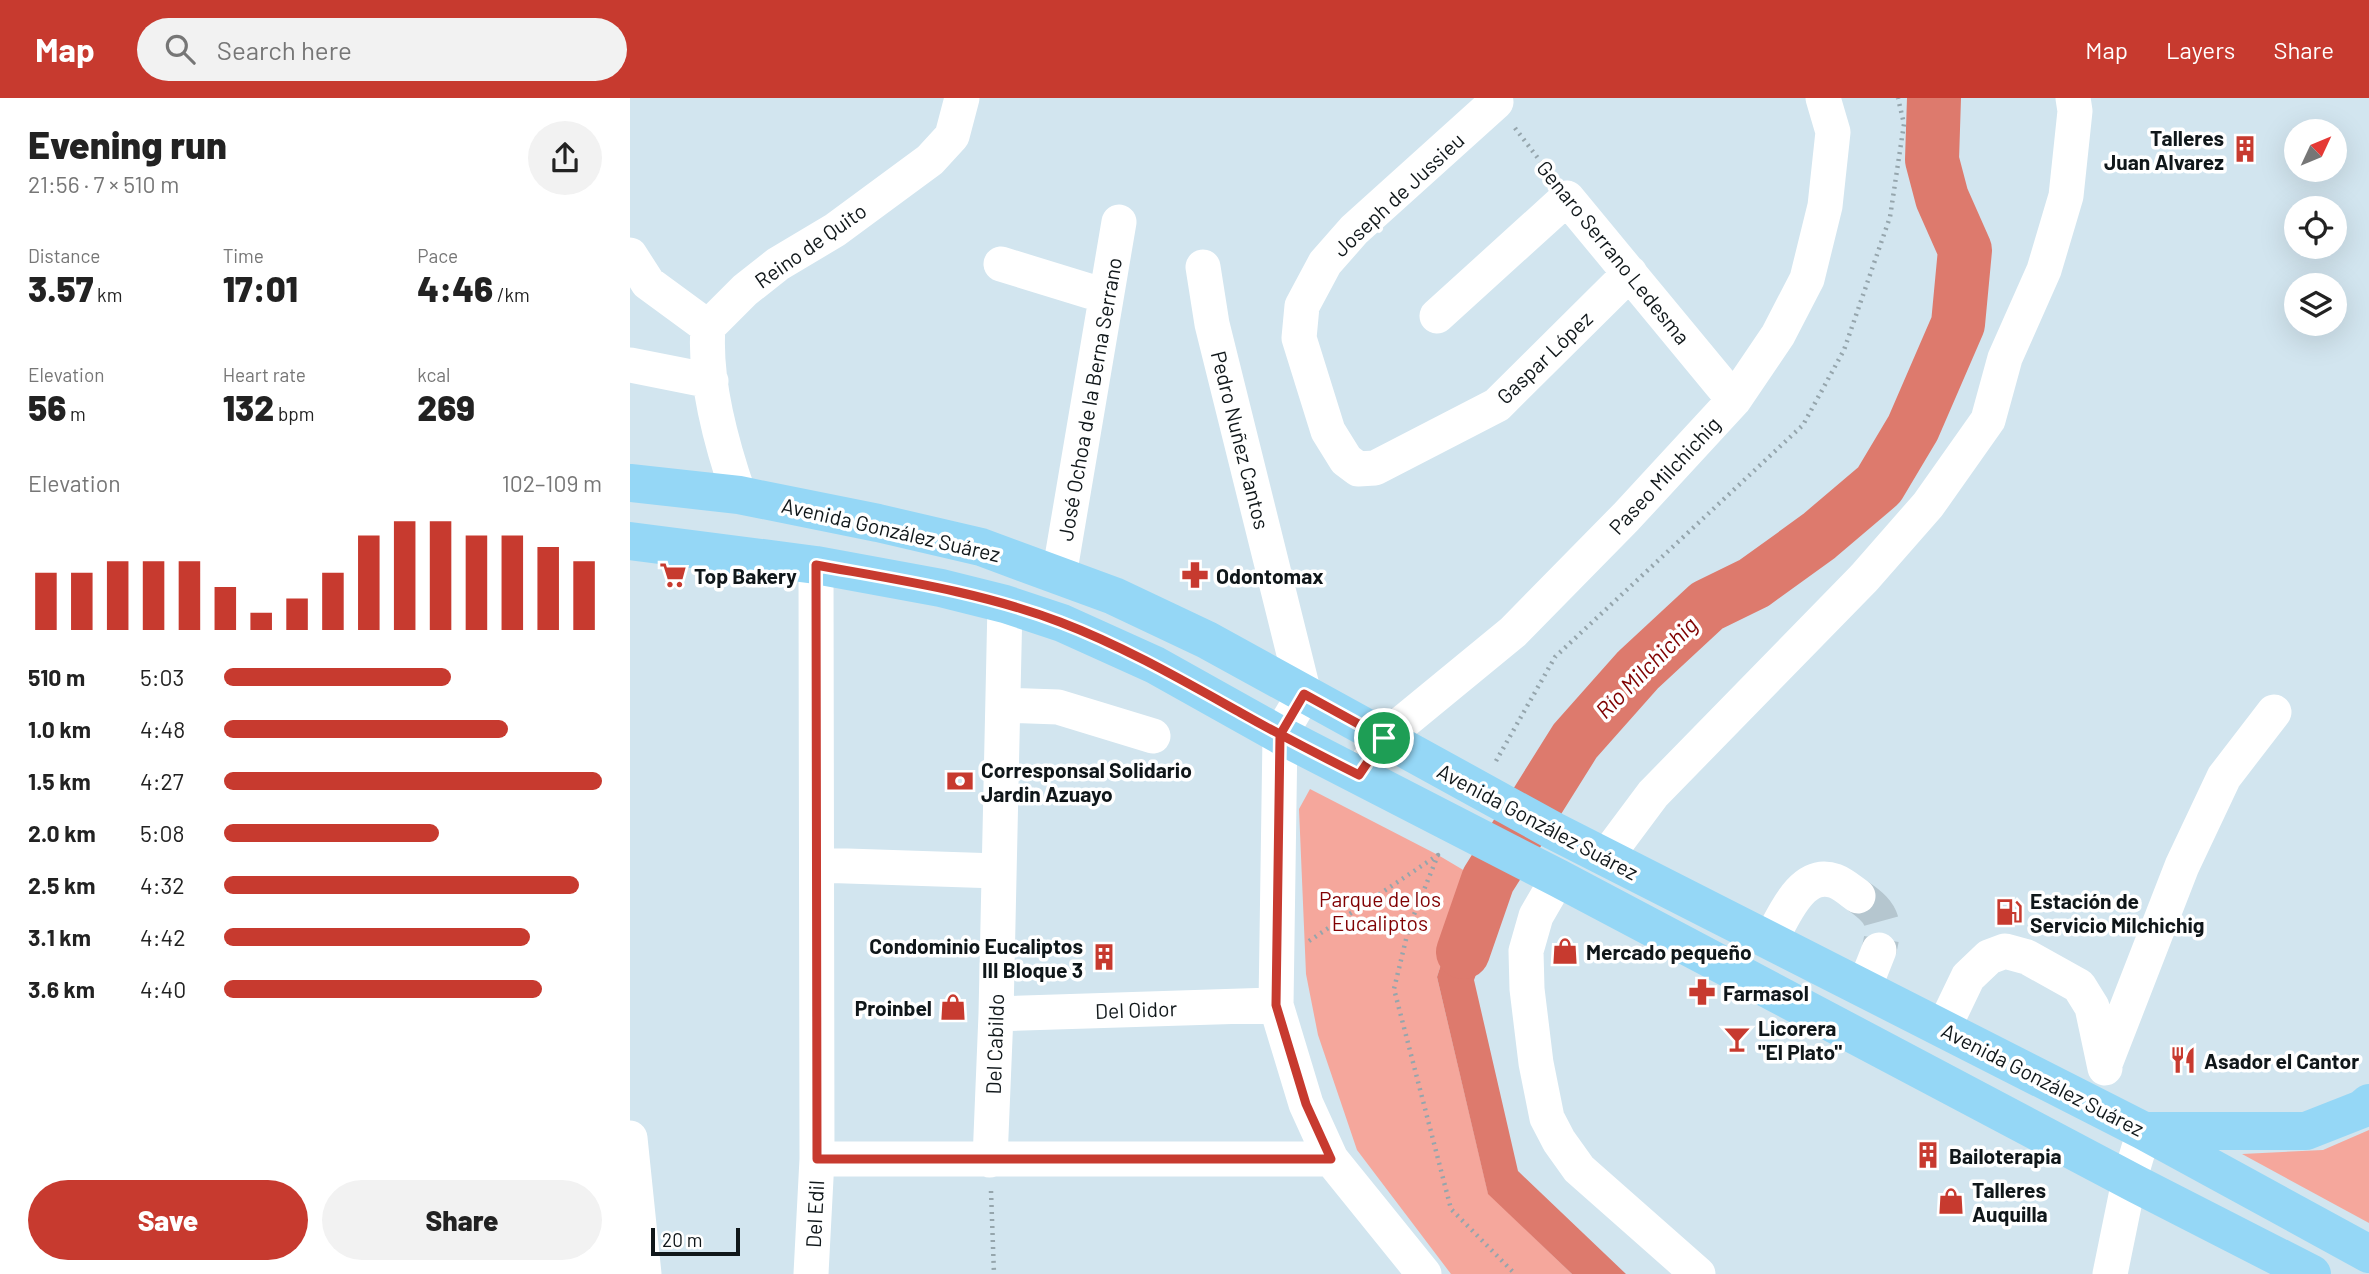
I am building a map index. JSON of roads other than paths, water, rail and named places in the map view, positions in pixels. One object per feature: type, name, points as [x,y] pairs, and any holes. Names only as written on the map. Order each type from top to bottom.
[{"type":"main road","name":"Avenida González Suárez","points":[[630,483],[739,495],[981,547],[1114,596],[1196,635],[1554,831],[2144,1131],[2369,1254]]},
{"type":"main road","name":"Avenida González Suárez","points":[[630,541],[816,565],[941,587],[1062,623],[1155,666],[1280,735],[2133,1183],[2312,1274]]},
{"type":"main road","points":[[1903,1061],[1914,1054],[1923,1043],[1926,1028],[1933,1023]]},
{"type":"main road","points":[[2144,1131],[2306,1132],[2362,1109],[2369,1103]]},
{"type":"main road","points":[[2133,1183],[2280,1274]]},
{"type":"street","name":"Reino de Quito","points":[[708,327],[745,290],[778,264],[835,230],[930,160],[952,136],[962,98]]},
{"type":"street","name":"Paseo Milchichig","points":[[1359,775],[1384,738],[1513,632],[1626,517],[1734,400],[1778,335],[1807,279],[1825,205],[1833,132],[1823,98]]},
{"type":"street","points":[[1605,857],[1653,793],[1864,578],[1928,505],[1988,420],[2005,358],[2043,270],[2066,196],[2075,111],[2073,98]]},
{"type":"street","name":"Joseph de Jussieu","points":[[1374,468],[1358,469],[1346,460],[1328,431],[1299,338],[1301,306],[1325,263],[1354,230],[1496,102]]},
{"type":"street","name":"Genaro Serrano Ledesma","points":[[1437,316],[1567,198],[1734,400]]},
{"type":"street","name":"José Ochoa de la Berna Serrano","points":[[1059,576],[1119,222]]},
{"type":"street","points":[[630,255],[649,283],[708,327],[706,344],[712,381],[726,456],[739,495]]},
{"type":"street","points":[[1001,264],[1105,296]]},
{"type":"street","name":"Pedro Nuñez Cantos","points":[[1203,267],[1212,324],[1304,694]]},
{"type":"street","name":"Gaspar López","points":[[1374,468],[1497,405],[1630,274]]},
{"type":"street","points":[[630,365],[712,381]]},
{"type":"street","name":"Del Edil","points":[[811,1274],[817,1159],[816,565]]},
{"type":"street","name":"Del Cabildo","points":[[990,1160],[1005,604]]},
{"type":"street","points":[[1304,694],[1280,735],[1276,1005],[1306,1104],[1331,1159],[1424,1274]]},
{"type":"street","points":[[1003,705],[1058,707],[1153,736]]},
{"type":"street","points":[[2102,1109],[2105,1064],[2182,866],[2224,777],[2274,712]]},
{"type":"street","points":[[817,865],[998,871]]},
{"type":"street","points":[[1549,874],[1526,951],[1527,989],[1536,1063],[1547,1118],[1579,1169],[1698,1274]]},
{"type":"street","points":[[1770,941],[1803,886],[1817,878],[1835,881],[1858,896]]},
{"type":"street","points":[[1864,988],[1879,950]]},
{"type":"street","points":[[1933,1023],[1968,977],[1989,957],[2005,951],[2027,957],[2079,986],[2091,1007],[2105,1064]]},
{"type":"street","name":"Del Oidor","points":[[996,1014],[1276,1005]]},
{"type":"street","points":[[2110,1274],[2144,1131]]},
{"type":"street","points":[[630,1138],[644,1274]]},
{"type":"street","points":[[817,1159],[1331,1159]]},
{"type":"waterway","name":"Río Milchichig","points":[[1463,952],[1488,880],[1575,741],[1638,670],[1707,606],[1754,583],[1819,536],[1879,485],[1913,428],[1958,324],[1965,250],[1942,198],[1932,160],[1934,98]]},
{"type":"tunnel","points":[[1858,896],[1873,908],[1880,919],[1882,932],[1879,950]]},
{"type":"place","name":"Talleres Juan Alvarez","points":[[2245,149]]},
{"type":"place","name":"Top Bakery","points":[[673,575]]},
{"type":"place","name":"Odontomax","points":[[1195,575]]},
{"type":"place","name":"Corresponsal Solidario Jardin Azuayo","points":[[960,781]]},
{"type":"place","name":"Estación de Servicio Milchichig","points":[[2009,912]]},
{"type":"place","name":"Mercado pequeño","points":[[1565,951]]},
{"type":"place","name":"Condominio Eucaliptos III Bloque 3","points":[[1104,957]]},
{"type":"place","name":"Farmasol","points":[[1702,992]]},
{"type":"place","name":"Proinbel","points":[[953,1007]]},
{"type":"place","name":"Licorera \"El Plato\"","points":[[1737,1039]]},
{"type":"place","name":"Asador el Cantor","points":[[2183,1060]]},
{"type":"place","name":"Bailoterapia","points":[[1928,1155]]},
{"type":"place","name":"Talleres Auquilla","points":[[1951,1201]]},
{"type":"park label","name":"Parque de los Eucaliptos","points":[[1380,910]]}]
